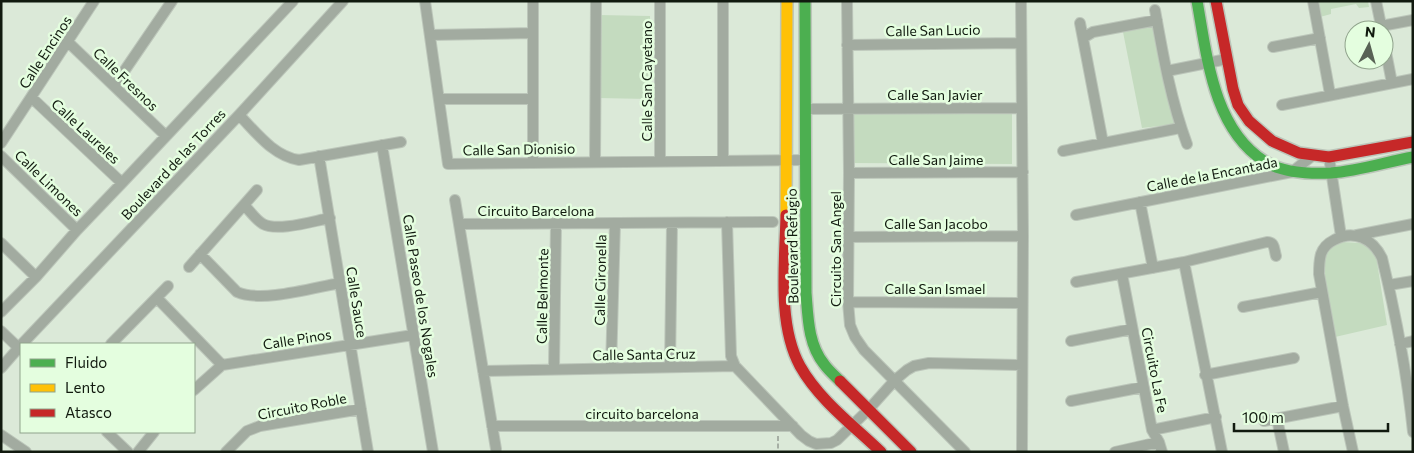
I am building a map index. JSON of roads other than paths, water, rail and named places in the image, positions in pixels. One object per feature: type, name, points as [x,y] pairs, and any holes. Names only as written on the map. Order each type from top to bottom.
[{"type":"street","name":"Calle Encinos","points":[[1,143],[94,1]]},
{"type":"street","points":[[114,86],[172,1]]},
{"type":"street","name":"Boulevard de las Torres","points":[[1,312],[36,277],[77,230],[293,1]]},
{"type":"street","name":"Boulevard de las Torres","points":[[25,343],[342,1]]},
{"type":"street","name":"Calle San Dionisio","points":[[425,1],[448,164],[806,160]]},
{"type":"street","points":[[532,163],[533,1]]},
{"type":"street","points":[[595,162],[596,1]]},
{"type":"street","name":"Calle San Cayetano","points":[[660,1],[660,162]]},
{"type":"street","points":[[723,1],[723,161]]},
{"type":"street","name":"Boulevard Refugio","points":[[787,1],[785,291],[789,336],[795,356],[804,372],[817,388],[881,452]]},
{"type":"street","name":"Boulevard Refugio","points":[[805,1],[806,293],[810,336],[815,351],[824,365],[910,452]]},
{"type":"street","name":"Circuito San Angel","points":[[847,1],[848,302],[850,325],[855,337],[864,350],[965,452]]},
{"type":"street","points":[[1021,1],[1023,172],[1022,452]]},
{"type":"street","points":[[1197,1],[1209,63],[1220,104],[1227,120],[1243,146],[1256,156],[1292,172],[1330,173],[1413,157]]},
{"type":"street","points":[[1216,1],[1233,89],[1238,105],[1249,121],[1272,141],[1299,153],[1329,157],[1413,142]]},
{"type":"street","points":[[1313,1],[1330,94]]},
{"type":"street","points":[[1376,1],[1380,20]]},
{"type":"street","points":[[1083,38],[1093,32],[1156,15],[1180,127],[1186,144]]},
{"type":"street","points":[[1394,25],[1413,20]]},
{"type":"street","points":[[1080,23],[1104,143]]},
{"type":"street","points":[[430,35],[533,33]]},
{"type":"street","points":[[1273,47],[1320,38]]},
{"type":"street","name":"Calle Fresnos","points":[[68,42],[166,136]]},
{"type":"street","name":"Calle San Lucio","points":[[847,45],[1020,43]]},
{"type":"street","points":[[1167,71],[1227,59]]},
{"type":"street","points":[[1390,70],[1392,82]]},
{"type":"street","points":[[1282,105],[1413,79]]},
{"type":"street","name":"Calle Laureles","points":[[32,98],[122,183]]},
{"type":"street","points":[[439,99],[533,99]]},
{"type":"street","name":"Calle San Javier","points":[[806,109],[1021,108]]},
{"type":"street","points":[[239,114],[281,155],[299,160],[401,142]]},
{"type":"street","points":[[1063,151],[1180,127]]},
{"type":"street","name":"Calle Paseo de los Nogales","points":[[382,145],[432,452]]},
{"type":"street","name":"Calle Limones","points":[[1,156],[77,230]]},
{"type":"street","name":"Calle Sauce","points":[[319,156],[368,452]]},
{"type":"street","name":"Calle de la Encantada","points":[[1076,214],[1292,172],[1312,156]]},
{"type":"street","points":[[1329,157],[1341,236]]},
{"type":"street","name":"Calle San Jaime","points":[[849,173],[1023,172]]},
{"type":"street","points":[[189,266],[257,190]]},
{"type":"street","points":[[455,200],[460,224]]},
{"type":"street","points":[[1140,202],[1153,268]]},
{"type":"street","points":[[244,205],[261,223],[268,226],[284,226],[330,218]]},
{"type":"street","points":[[727,222],[731,356],[735,366],[809,442],[823,444],[837,440],[854,425],[895,380],[907,370],[921,364],[1022,365]]},
{"type":"street","name":"Circuito Barcelona","points":[[496,449],[460,224],[773,222]]},
{"type":"street","name":"Calle Gironella","points":[[611,368],[615,223]]},
{"type":"street","points":[[670,367],[672,223]]},
{"type":"street","name":"Calle Belmonte","points":[[554,369],[556,224]]},
{"type":"street","points":[[1353,452],[1319,274],[1322,253],[1328,243],[1341,236],[1357,235],[1413,224]]},
{"type":"street","points":[[1357,235],[1378,248],[1382,258],[1411,400],[1413,432]]},
{"type":"street","name":"Calle San Jacobo","points":[[848,237],[1023,236]]},
{"type":"street","points":[[1076,282],[1184,262],[1267,242],[1274,245],[1276,256]]},
{"type":"street","points":[[1,243],[36,277]]},
{"type":"street","points":[[200,254],[237,292],[245,295],[267,296],[340,283]]},
{"type":"street","points":[[1184,262],[1222,452]]},
{"type":"street","name":"Circuito La Fe","points":[[1122,274],[1152,430],[1216,417]]},
{"type":"street","points":[[1389,286],[1413,281]]},
{"type":"street","points":[[113,343],[168,286]]},
{"type":"street","points":[[1243,307],[1322,292]]},
{"type":"street","points":[[157,298],[222,365],[195,389]]},
{"type":"street","name":"Calle San Ismael","points":[[848,302],[1022,303]]},
{"type":"street","points":[[1071,341],[1132,329]]},
{"type":"street","points":[[1,331],[20,346]]},
{"type":"street","name":"Calle Pinos","points":[[222,365],[413,335]]},
{"type":"street","points":[[1400,344],[1413,341]]},
{"type":"street","name":"Boulevard de las Torres","points":[[1,368],[20,348]]},
{"type":"street","points":[[1206,375],[1294,358]]},
{"type":"street","name":"Calle Santa Cruz","points":[[554,369],[735,366]]},
{"type":"street","points":[[483,371],[554,369]]},
{"type":"street","points":[[1071,402],[1143,387]]},
{"type":"street","points":[[1264,421],[1343,406]]},
{"type":"street","name":"Circuito Roble","points":[[226,452],[248,431],[260,426],[361,409]]},
{"type":"street","points":[[1277,419],[1284,452]]},
{"type":"street","name":"circuito barcelona","points":[[492,426],[793,426]]},
{"type":"street","points":[[1115,452],[1160,447],[1152,430]]},
{"type":"street","points":[[108,433],[128,452]]},
{"type":"street","points":[[138,452],[153,433]]},
{"type":"street","points":[[1,435],[26,452]]}]
